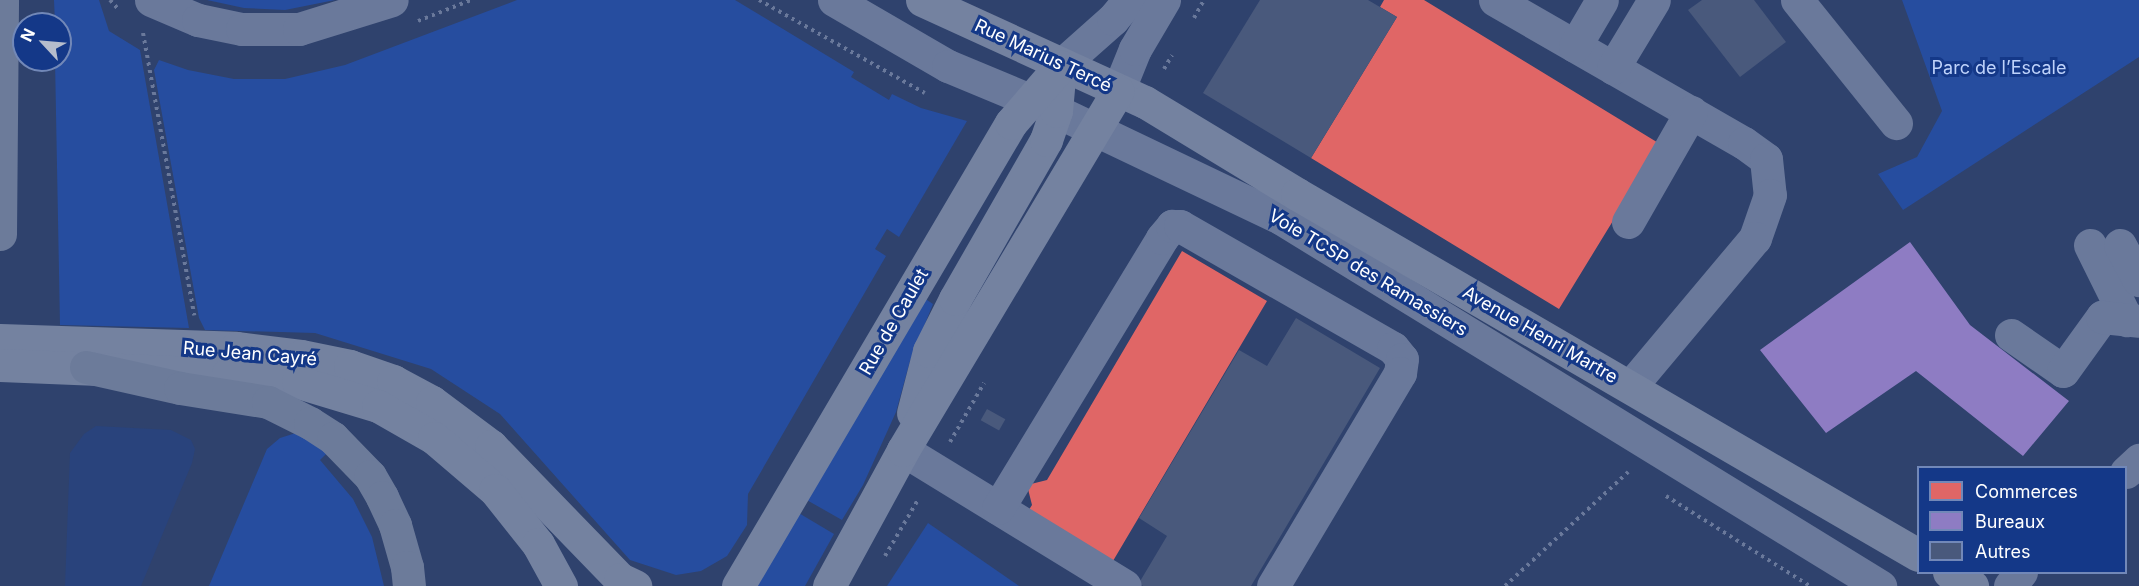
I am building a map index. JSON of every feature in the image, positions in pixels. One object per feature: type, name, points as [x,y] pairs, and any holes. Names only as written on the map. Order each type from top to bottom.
[{"type":"highway","points":[[0,234],[2,0]]},
{"type":"highway","points":[[86,367],[180,388],[268,402],[310,423],[333,438],[370,476],[382,497],[395,525],[407,567],[409,586]]},
{"type":"main road","name":"Rue Marius Tercé","points":[[922,0],[1163,113]]},
{"type":"main road","name":"Rue de Caulet","points":[[903,450],[928,351],[955,299],[1047,140],[1043,105],[1060,66]]},
{"type":"main road","name":"Rue de Caulet","points":[[829,586],[903,450],[1118,91]]},
{"type":"main road","name":"Rue de Caulet","points":[[738,586],[1011,123],[1043,105]]},
{"type":"main road","name":"Avenue Henri Martre","points":[[1163,113],[1297,195],[1917,554]]},
{"type":"main road","name":"Rue Jean Cayré","points":[[0,340],[236,348],[301,356],[350,366],[393,381],[432,402],[491,446],[620,579],[635,586]]},
{"type":"main road","name":"Rue Jean Cayré","points":[[0,365],[228,374],[298,382],[378,406],[434,438],[495,490],[538,544],[561,586]]},
{"type":"main road","points":[[1950,574],[1972,586]]},
{"type":"street","points":[[151,0],[198,21],[242,28],[299,28],[392,0]]},
{"type":"street","name":"Voie TCSP des Ramassiers","points":[[834,0],[948,66],[1043,105],[1282,219],[1880,586]]},
{"type":"street","name":"Rue de Caulet","points":[[1060,66],[1113,19],[1129,0]]},
{"type":"street","name":"Rue de Caulet","points":[[1118,91],[1135,49],[1164,0]]},
{"type":"street","points":[[1575,46],[1602,0]]},
{"type":"street","points":[[1613,68],[1654,0]]},
{"type":"street","points":[[1797,0],[1896,123]]},
{"type":"street","points":[[1516,5],[1575,46],[1744,143],[1766,159],[1770,195],[1755,237],[1630,387]]},
{"type":"street","points":[[1628,222],[1691,112]]},
{"type":"street","points":[[998,508],[1162,238],[1173,226],[1180,226],[1393,348],[1402,359],[1400,373],[1273,586]]},
{"type":"street","points":[[2012,335],[2063,371],[2102,317],[2133,320],[2105,245],[2139,280]]},
{"type":"street","points":[[903,450],[1125,586]]},
{"type":"street","points":[[2127,471],[2139,460]]},
{"type":"street","points":[[2010,586],[2020,574]]},
{"type":"path","points":[[759,0],[927,94]]},
{"type":"path","points":[[143,33],[199,348]]},
{"type":"path","points":[[1504,586],[1628,472],[1637,478]]},
{"type":"path","points":[[1657,490],[1810,586]]},
{"type":"green space","points":[[54,0],[99,0],[109,31],[140,50],[189,328],[60,325],[55,72],[72,72],[72,12],[54,12]]},
{"type":"green space","points":[[207,0],[335,0],[285,10],[244,8]]},
{"type":"green space","points":[[517,0],[735,0],[854,72],[851,77],[889,100],[892,94],[921,108],[967,121],[899,237],[887,229],[875,249],[886,256],[748,494],[747,525],[727,556],[701,571],[676,575],[630,560],[500,414],[431,369],[315,333],[205,330],[199,318],[154,70],[159,60],[188,70],[234,79],[285,79],[345,65]]},
{"type":"green space","name":"Parc de l’Escale","points":[[1902,0],[2139,0],[2139,57],[1903,210],[1878,174],[1917,157],[1942,111]]},
{"type":"green space","points":[[924,298],[933,304],[910,361],[896,412],[863,485],[842,520],[805,499]]},
{"type":"green space","points":[[299,432],[329,451],[320,460],[353,499],[372,537],[384,586],[209,586],[267,449],[280,438]]},
{"type":"green space","points":[[797,512],[834,534],[805,586],[751,586]]},
{"type":"green space","points":[[928,523],[1019,586],[887,586]]},
{"type":"shaded area","points":[[96,426],[171,430],[191,440],[195,449],[192,463],[141,586],[65,586],[70,453],[84,434]]},
{"type":"building: Commerces","points":[[1384,0],[1424,0],[1660,144],[1559,309],[1311,158],[1397,17],[1380,7]]},
{"type":"building: Commerces","points":[[1182,251],[1267,301],[1110,566],[1025,516],[1032,505],[1027,485],[1047,480]]},
{"type":"building: Bureaux","points":[[1910,242],[1970,325],[2069,401],[2023,456],[1916,371],[1826,433],[1760,350]]},
{"type":"building: Autres","points":[[1260,0],[1368,0],[1397,17],[1311,158],[1203,93]]},
{"type":"building: Autres","points":[[1702,0],[1754,0],[1786,42],[1740,77],[1688,10]]},
{"type":"building: Autres","points":[[1296,318],[1380,368],[1251,586],[1143,586],[1139,583],[1167,536],[1139,518],[1239,350],[1267,366]]},
{"type":"building: Autres","points":[[987,409],[1005,419],[999,431],[981,420]]}]
